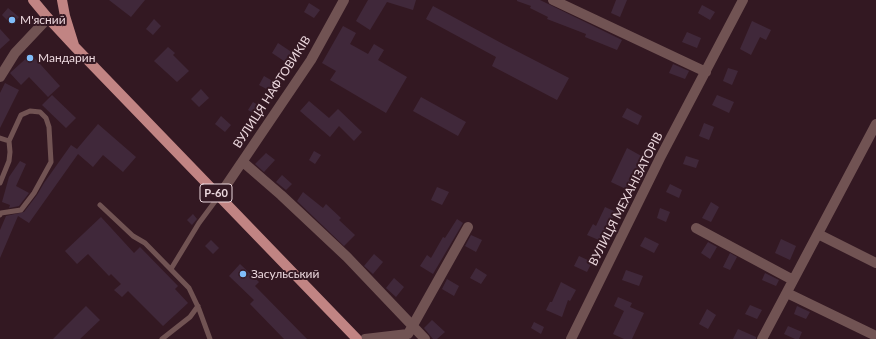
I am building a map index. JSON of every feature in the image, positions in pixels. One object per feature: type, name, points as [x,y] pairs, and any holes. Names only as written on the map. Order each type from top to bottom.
[{"type":"main road","name":"Р-60","points":[[33,0],[75,47],[357,339]]},
{"type":"main road","name":"Р-60","points":[[62,0],[65,16],[75,47]]},
{"type":"street","name":"ВУЛИЦЯ НАФТОВИКІВ","points":[[219,196],[311,60],[344,0]]},
{"type":"street","points":[[553,0],[706,72]]},
{"type":"street","name":"ВУЛИЦЯ МЕХАНІЗАТОРІВ","points":[[571,339],[660,158],[743,0]]},
{"type":"street","points":[[0,77],[15,53],[48,18]]},
{"type":"street","points":[[762,339],[876,124]]},
{"type":"street","points":[[243,162],[281,194],[347,257],[425,339]]},
{"type":"street","points":[[365,339],[408,334],[468,227]]},
{"type":"street","points":[[696,228],[793,280]]},
{"type":"street","points":[[818,234],[876,263]]},
{"type":"street","points":[[787,293],[876,336]]},
{"type":"lane","points":[[0,183],[10,152],[9,141],[21,115],[30,111],[40,112],[46,118],[49,127],[51,162],[34,194],[21,210],[0,214]]},
{"type":"lane","points":[[0,138],[9,141]]},
{"type":"lane","points":[[171,269],[199,223],[219,196]]},
{"type":"lane","points":[[100,205],[133,236],[145,243],[189,288],[198,306],[210,339]]},
{"type":"lane","points":[[162,339],[190,317],[198,306]]},
{"type":"building","points":[[109,0],[145,0],[131,17]]},
{"type":"building","points":[[368,0],[416,0],[413,10],[387,2],[370,30],[356,21]]},
{"type":"building","points":[[517,0],[540,0],[622,40],[617,50],[585,37],[586,34],[547,19],[548,17],[530,8],[531,6]]},
{"type":"building","points":[[616,0],[627,0],[620,17],[611,13]]},
{"type":"building","points":[[309,3],[320,10],[314,18],[304,12]]},
{"type":"building","points":[[702,5],[715,12],[710,20],[698,13]]},
{"type":"building","points":[[433,6],[569,78],[557,100],[492,66],[496,57],[426,19]]},
{"type":"building","points":[[8,8],[19,17],[12,25],[2,15]]},
{"type":"building","points":[[154,19],[161,26],[153,35],[146,29]]},
{"type":"building","points":[[752,21],[771,30],[766,40],[760,37],[751,55],[740,49]]},
{"type":"building","points":[[343,26],[356,33],[350,44],[368,54],[374,44],[384,50],[378,60],[407,77],[386,113],[330,80],[336,71],[322,63]]},
{"type":"building","points":[[0,29],[10,40],[0,49]]},
{"type":"building","points":[[687,32],[701,38],[697,48],[682,42]]},
{"type":"building","points":[[278,43],[293,53],[287,63],[272,53]]},
{"type":"building","points":[[168,47],[175,53],[173,55],[189,71],[177,82],[154,61]]},
{"type":"building","points":[[31,54],[60,86],[48,97],[29,77],[21,85],[10,73]]},
{"type":"building","points":[[673,64],[689,71],[685,79],[669,73]]},
{"type":"building","points":[[728,68],[738,71],[732,85],[723,81]]},
{"type":"building","points":[[264,76],[276,83],[272,92],[259,85]]},
{"type":"building","points":[[5,83],[19,90],[0,128],[0,93]]},
{"type":"building","points":[[201,89],[209,98],[199,107],[191,99]]},
{"type":"building","points":[[52,95],[76,118],[66,128],[42,105]]},
{"type":"building","points":[[717,95],[734,102],[729,113],[712,105]]},
{"type":"building","points":[[421,97],[466,122],[458,136],[413,111]]},
{"type":"building","points":[[309,101],[329,118],[338,109],[362,132],[354,141],[339,126],[330,137],[300,111]]},
{"type":"building","points":[[253,102],[263,108],[259,116],[248,110]]},
{"type":"building","points":[[627,108],[642,116],[638,125],[622,117]]},
{"type":"building","points":[[221,116],[231,125],[225,132],[215,124]]},
{"type":"building","points":[[704,123],[714,127],[709,140],[699,136]]},
{"type":"building","points":[[98,124],[136,157],[123,172],[103,155],[93,167],[78,154],[29,223],[18,216],[0,258],[0,230],[6,216],[24,212],[71,145],[77,149]]},
{"type":"building","points":[[627,148],[645,158],[628,190],[611,182]]},
{"type":"building","points":[[314,151],[321,155],[315,164],[309,160]]},
{"type":"building","points":[[266,153],[275,160],[264,172],[255,164]]},
{"type":"building","points":[[686,156],[699,160],[696,168],[683,164]]},
{"type":"building","points":[[20,161],[26,164],[16,186],[29,193],[19,206],[9,208],[10,205],[2,202],[9,177]]},
{"type":"building","points":[[282,175],[292,184],[286,190],[276,182]]},
{"type":"building","points":[[670,184],[682,190],[679,198],[666,192]]},
{"type":"building","points":[[437,187],[449,192],[442,205],[431,200]]},
{"type":"building","points":[[303,192],[323,208],[326,204],[341,218],[339,220],[355,235],[344,246],[297,201]]},
{"type":"building","points":[[711,202],[719,207],[711,222],[702,218]]},
{"type":"building","points":[[605,207],[616,212],[601,241],[587,235],[593,224],[596,226]]},
{"type":"building","points":[[660,208],[670,212],[666,222],[657,218]]},
{"type":"building","points":[[193,214],[197,219],[192,225],[187,220]]},
{"type":"building","points":[[101,217],[134,253],[140,247],[178,286],[175,289],[188,303],[163,326],[128,291],[122,297],[114,290],[121,284],[111,274],[109,276],[88,254],[77,264],[65,251]]},
{"type":"building","points":[[457,219],[463,223],[433,274],[420,266],[427,255],[431,258],[443,237],[445,238]]},
{"type":"building","points":[[471,235],[482,240],[476,252],[465,246]]},
{"type":"building","points":[[645,237],[659,244],[654,253],[640,246]]},
{"type":"building","points":[[781,239],[796,246],[790,260],[775,253]]},
{"type":"building","points":[[211,240],[219,248],[213,254],[205,246]]},
{"type":"building","points":[[708,242],[717,247],[710,259],[701,253]]},
{"type":"building","points":[[730,253],[737,257],[730,270],[723,267]]},
{"type":"building","points":[[374,254],[383,262],[373,274],[364,266]]},
{"type":"building","points":[[579,256],[592,262],[587,272],[574,266]]},
{"type":"building","points":[[240,264],[259,282],[255,286],[307,339],[284,339],[250,304],[254,300],[229,276]]},
{"type":"building","points":[[476,268],[487,275],[481,284],[470,278]]},
{"type":"building","points":[[626,270],[643,276],[639,286],[622,280]]},
{"type":"building","points":[[765,273],[779,280],[776,286],[762,280]]},
{"type":"building","points":[[394,278],[404,287],[396,297],[386,288]]},
{"type":"building","points":[[447,279],[459,286],[454,296],[442,289]]},
{"type":"building","points":[[561,282],[576,290],[570,301],[568,300],[562,317],[546,310],[550,302],[552,302]]},
{"type":"building","points":[[618,297],[632,303],[630,307],[644,313],[632,339],[624,339],[613,334],[624,311],[614,306]]},
{"type":"building","points":[[750,305],[762,310],[757,319],[745,314]]},
{"type":"building","points":[[86,306],[100,320],[80,339],[53,339]]},
{"type":"building","points":[[797,306],[810,312],[806,319],[794,314]]},
{"type":"building","points":[[707,309],[716,315],[708,329],[699,324]]},
{"type":"building","points":[[432,320],[445,332],[437,339],[433,339],[424,328]]},
{"type":"building","points":[[534,322],[544,327],[541,334],[531,328]]},
{"type":"building","points":[[788,326],[802,332],[799,339],[795,339],[784,334]]},
{"type":"building","points":[[738,329],[756,337],[756,339],[733,339]]},
{"type":"place","name":"М'ясний","points":[[12,20]]},
{"type":"place","name":"Мандарин","points":[[30,58]]},
{"type":"place","name":"Засульський","points":[[243,274]]}]
